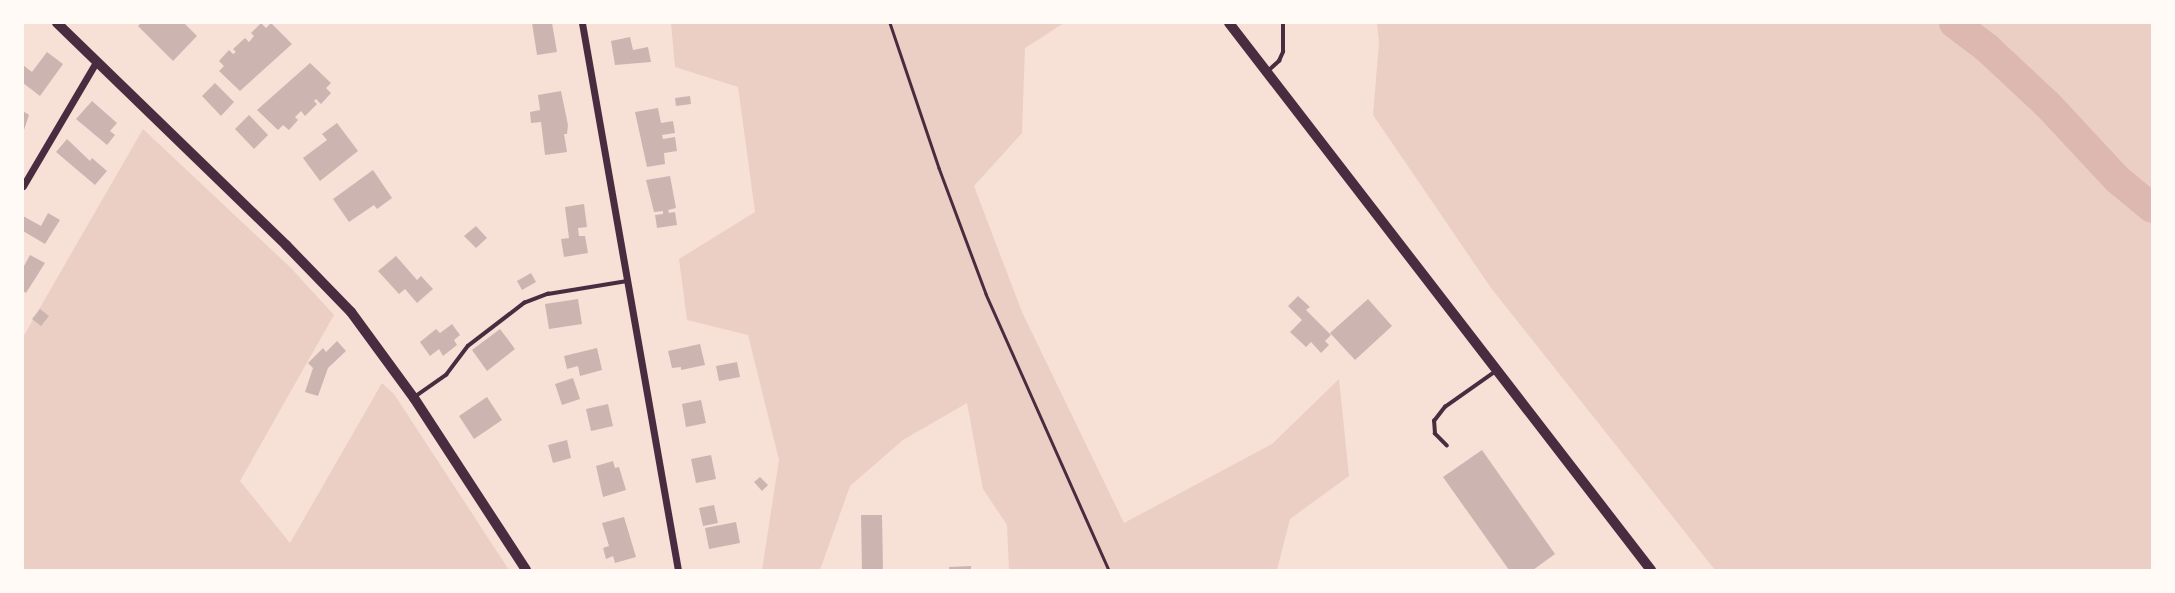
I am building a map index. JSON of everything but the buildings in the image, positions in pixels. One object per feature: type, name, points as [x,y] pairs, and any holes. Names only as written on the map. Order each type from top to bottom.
[{"type":"main road","points":[[57,23],[322,281],[379,346],[526,570]]},
{"type":"main road","points":[[1229,23],[1651,570]]},
{"type":"street","points":[[582,23],[678,570]]},
{"type":"street","points":[[23,186],[96,62]]},
{"type":"lane","points":[[1267,72],[1279,61],[1283,52],[1283,23]]},
{"type":"lane","points":[[413,397],[446,375],[468,346],[524,303],[548,294],[627,281]]},
{"type":"lane","points":[[1447,446],[1435,434],[1434,421],[1445,407],[1497,371]]},
{"type":"path","points":[[890,23],[939,168],[986,294],[1109,570]]},
{"type":"shaded area","points":[[671,23],[1064,23],[1025,48],[1022,133],[974,186],[1022,312],[1124,523],[1272,444],[1339,379],[1349,476],[1290,519],[1277,570],[1009,570],[1007,525],[983,489],[967,403],[903,440],[850,486],[820,570],[762,570],[779,460],[748,335],[687,320],[679,259],[755,212],[738,87],[675,67]]},
{"type":"shaded area","points":[[1377,23],[2152,23],[2152,570],[1715,570],[1491,288],[1373,115],[1379,43]]},
{"type":"shaded area","points":[[143,129],[291,268],[334,315],[240,481],[290,543],[382,383],[394,394],[509,570],[23,570],[23,337]]},
{"type":"waterway","points":[[1954,23],[1987,48],[2048,105],[2117,179],[2152,208]]}]
